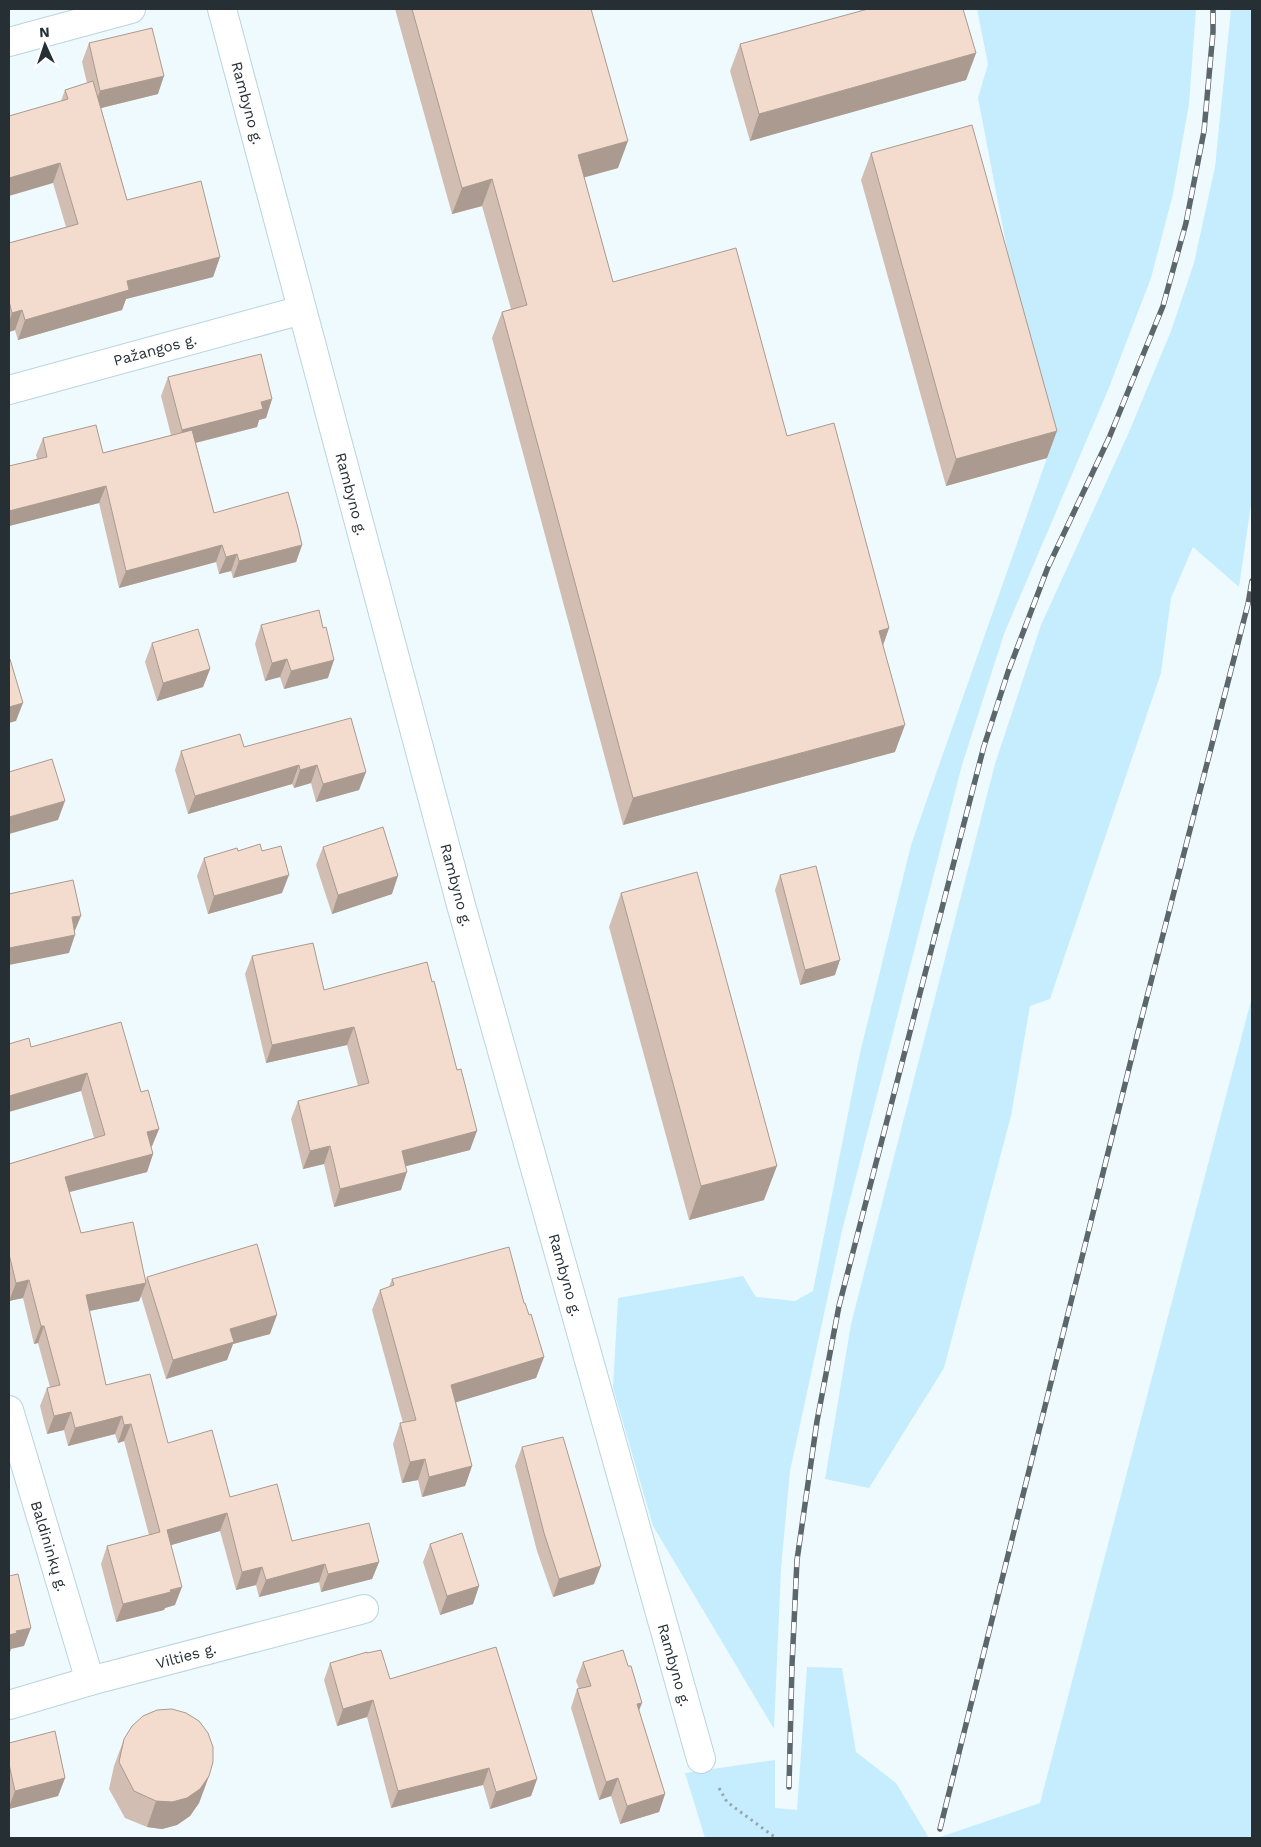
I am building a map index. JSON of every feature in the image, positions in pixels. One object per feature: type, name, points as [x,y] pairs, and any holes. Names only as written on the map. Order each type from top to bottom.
[{"type":"street","points":[[9,42],[131,9]]},
{"type":"street","name":"Rambyno g.","points":[[222,9],[458,896],[701,1759]]},
{"type":"street","name":"Pažangos g.","points":[[9,390],[302,310]]},
{"type":"street","name":"Baldininkų g.","points":[[9,1410],[90,1682]]},
{"type":"street","name":"Vilties g.","points":[[9,1704],[364,1609]]},
{"type":"path","points":[[701,1759],[727,1802],[776,1838]]},
{"type":"shaded area","points":[[977,9],[1196,9],[1189,104],[1173,194],[1151,278],[1108,390],[1004,634],[962,765],[842,1231],[790,1471],[781,1569],[774,1729],[653,1526],[613,1388],[618,1298],[743,1276],[756,1297],[795,1301],[813,1291],[860,1053],[911,845],[1047,458],[978,98],[988,64]]},
{"type":"shaded area","points":[[1231,9],[1252,9],[1252,498],[1239,587],[1193,547],[1171,598],[1161,673],[1050,999],[1030,1006],[1011,1116],[944,1368],[869,1488],[825,1479],[851,1324],[995,764],[1041,625],[1129,432],[1171,331],[1194,263],[1215,167]]},
{"type":"shaded area","points":[[1252,997],[1252,1838],[937,1838],[1040,1803]]},
{"type":"shaded area","points":[[807,1667],[842,1668],[856,1752],[896,1783],[929,1838],[705,1838],[685,1773],[775,1760],[775,1808],[797,1810]]},
{"type":"building","points":[[412,9],[591,9],[628,141],[578,155],[613,282],[736,248],[787,436],[834,423],[889,628],[879,631],[905,725],[633,798],[502,312],[527,305],[492,179],[462,188]]},
{"type":"building","points":[[868,9],[963,9],[976,53],[759,114],[740,44]]},
{"type":"building","points":[[152,28],[164,76],[100,91],[89,43]]},
{"type":"building","points":[[93,81],[127,200],[201,181],[220,257],[127,281],[129,290],[25,320],[22,310],[12,313],[9,301],[9,243],[78,224],[60,163],[9,178],[9,116],[68,99],[65,90]]},
{"type":"building","points":[[972,125],[1057,431],[956,459],[871,153]]},
{"type":"building","points":[[261,354],[272,399],[261,402],[263,409],[182,430],[168,377]]},
{"type":"building","points":[[96,425],[103,453],[192,430],[214,513],[288,492],[302,545],[239,561],[237,554],[226,557],[222,545],[126,571],[106,486],[9,511],[9,466],[47,457],[43,438]]},
{"type":"building","points":[[319,610],[323,628],[326,627],[334,660],[291,671],[287,659],[272,663],[261,625]]},
{"type":"building","points":[[198,629],[210,669],[163,683],[152,643]]},
{"type":"building","points":[[9,659],[23,703],[9,707]]},
{"type":"building","points":[[351,718],[366,772],[323,784],[317,765],[300,770],[299,765],[195,796],[181,751],[240,734],[244,747]]},
{"type":"building","points":[[52,759],[65,801],[9,817],[9,772]]},
{"type":"building","points":[[383,827],[398,876],[338,895],[323,847]]},
{"type":"building","points":[[260,844],[262,851],[281,846],[289,875],[214,896],[204,858],[237,848],[238,851]]},
{"type":"building","points":[[816,866],[840,960],[805,970],[780,875]]},
{"type":"building","points":[[697,872],[777,1166],[701,1186],[621,893]]},
{"type":"building","points":[[73,880],[81,916],[72,917],[75,935],[9,948],[9,894]]},
{"type":"building","points":[[313,943],[324,990],[427,962],[432,982],[434,981],[457,1070],[461,1069],[477,1131],[402,1151],[407,1172],[340,1189],[330,1146],[310,1151],[298,1101],[369,1083],[354,1027],[272,1045],[252,956]]},
{"type":"building","points":[[121,1022],[141,1092],[148,1090],[159,1129],[147,1132],[153,1154],[65,1177],[81,1233],[133,1222],[146,1283],[86,1295],[106,1385],[150,1374],[168,1443],[212,1430],[230,1497],[277,1484],[292,1541],[369,1523],[379,1562],[328,1574],[325,1564],[266,1580],[262,1567],[242,1572],[227,1513],[167,1530],[182,1587],[170,1590],[171,1592],[123,1604],[107,1546],[160,1532],[131,1424],[124,1425],[122,1416],[75,1428],[71,1412],[54,1416],[47,1388],[60,1385],[44,1326],[41,1326],[29,1280],[16,1283],[9,1254],[9,1164],[105,1135],[87,1073],[9,1096],[9,1044],[29,1038],[31,1047]]},
{"type":"building","points":[[257,1244],[277,1315],[230,1329],[234,1342],[173,1360],[147,1277]]},
{"type":"building","points":[[509,1247],[524,1303],[529,1315],[531,1314],[544,1357],[451,1385],[472,1466],[429,1477],[425,1459],[410,1462],[400,1423],[416,1420],[380,1290],[394,1285],[392,1279]]},
{"type":"building","points":[[563,1437],[601,1566],[559,1579],[544,1533],[522,1447]]},
{"type":"building","points":[[462,1533],[479,1586],[447,1596],[430,1544]]},
{"type":"building","points":[[18,1574],[31,1628],[16,1631],[17,1633],[9,1635],[9,1576]]},
{"type":"building","points":[[496,1647],[537,1779],[496,1792],[489,1768],[398,1791],[373,1700],[343,1709],[330,1663],[367,1652],[381,1650],[390,1679]]},
{"type":"building","points":[[623,1650],[628,1666],[631,1666],[642,1703],[637,1704],[665,1794],[627,1806],[618,1778],[606,1782],[577,1689],[591,1686],[583,1662]]},
{"type":"building","points":[[172,1709],[186,1713],[199,1721],[208,1733],[213,1747],[213,1762],[209,1776],[200,1789],[187,1798],[172,1802],[156,1801],[134,1791],[119,1762],[124,1739],[132,1726],[143,1716],[157,1710]]},
{"type":"building","points":[[55,1731],[65,1778],[15,1791],[9,1764],[9,1743]]},
{"type":"railway","points":[[789,1787],[797,1560],[817,1421],[839,1306],[984,746],[1008,672],[1048,567],[1109,438],[1163,306],[1186,223],[1204,131],[1213,32],[1213,9]]},
{"type":"railway","points":[[940,1829],[1137,1036],[1248,604],[1252,581]]}]
